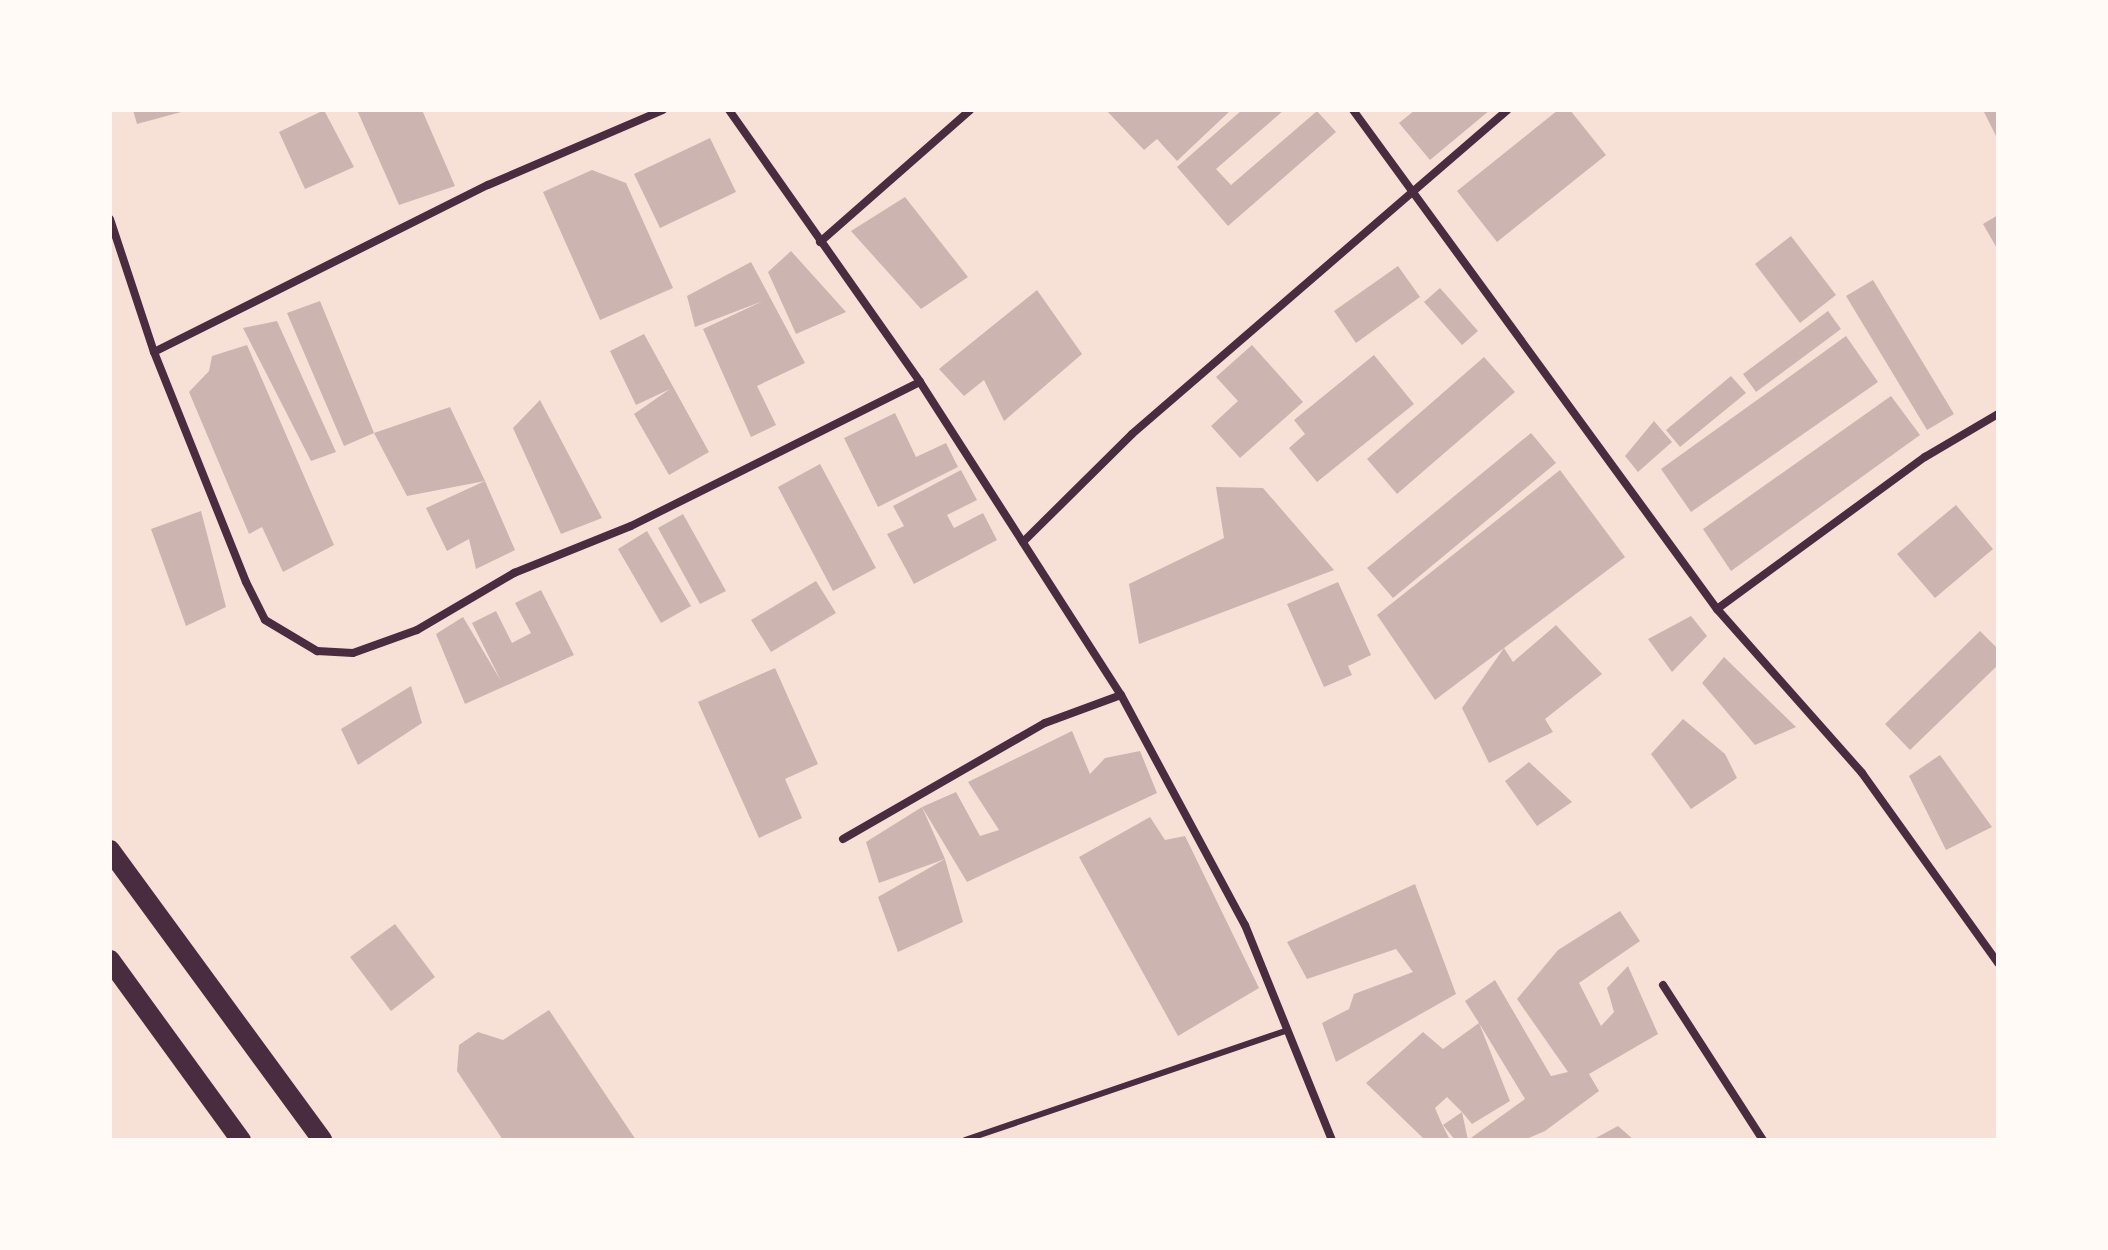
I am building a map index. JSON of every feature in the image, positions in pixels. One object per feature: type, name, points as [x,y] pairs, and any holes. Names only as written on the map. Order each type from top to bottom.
[{"type":"main road","points":[[110,850],[322,1140]]},
{"type":"main road","points":[[110,960],[241,1140]]},
{"type":"street","points":[[154,352],[488,185],[663,110]]},
{"type":"street","points":[[729,110],[920,382],[1121,695],[1245,925],[1332,1140]]},
{"type":"street","points":[[820,242],[970,110]]},
{"type":"street","points":[[1353,110],[1717,609],[1862,773],[1998,963]]},
{"type":"street","points":[[1023,542],[1132,434],[1508,110]]},
{"type":"street","points":[[110,219],[154,352],[265,620],[288,641],[317,651],[353,653],[417,630],[514,573],[631,526],[920,382]]},
{"type":"street","points":[[1717,609],[1925,457],[1998,414]]},
{"type":"street","points":[[843,839],[1045,723],[1121,695]]},
{"type":"street","points":[[1663,985],[1763,1140]]},
{"type":"lane","points":[[965,1140],[1288,1030]]},
{"type":"building","points":[[133,110],[185,110],[185,111],[137,124]]},
{"type":"building","points":[[324,110],[354,167],[305,189],[279,132]]},
{"type":"building","points":[[357,110],[422,110],[455,186],[399,205]]},
{"type":"building","points":[[1106,110],[1231,110],[1177,161],[1157,139],[1144,150]]},
{"type":"building","points":[[1242,110],[1284,110],[1216,169],[1231,185],[1317,111],[1336,132],[1228,226],[1177,167]]},
{"type":"building","points":[[1415,110],[1490,110],[1430,160],[1399,123]]},
{"type":"building","points":[[1558,110],[1570,110],[1606,155],[1497,242],[1457,191]]},
{"type":"building","points":[[1983,110],[1998,110],[1998,140]]},
{"type":"building","points":[[710,138],[736,192],[660,228],[634,174]]},
{"type":"building","points":[[592,170],[626,183],[673,288],[600,320],[543,192]]},
{"type":"building","points":[[905,197],[968,277],[921,309],[851,231]]},
{"type":"building","points":[[1998,215],[1998,250],[1983,224]]},
{"type":"building","points":[[1791,236],[1836,295],[1800,323],[1755,264]]},
{"type":"building","points":[[791,251],[846,312],[796,334],[768,272]]},
{"type":"building","points":[[751,262],[805,363],[757,386],[776,425],[751,437],[703,329],[763,301],[695,327],[687,296]]},
{"type":"building","points":[[1398,266],[1420,297],[1356,343],[1334,311]]},
{"type":"building","points":[[1873,280],[1954,414],[1927,430],[1846,296]]},
{"type":"building","points":[[1440,288],[1478,331],[1462,345],[1424,302]]},
{"type":"building","points":[[1037,290],[1082,354],[1004,421],[984,380],[964,396],[939,369]]},
{"type":"building","points":[[320,301],[374,433],[344,446],[287,313]]},
{"type":"building","points":[[1828,311],[1841,329],[1756,392],[1743,374]]},
{"type":"building","points":[[277,321],[336,452],[311,461],[243,328]]},
{"type":"building","points":[[644,334],[709,452],[669,475],[634,414],[670,389],[636,405],[610,351]]},
{"type":"building","points":[[1846,336],[1878,382],[1691,512],[1661,469]]},
{"type":"building","points":[[247,345],[334,545],[283,572],[262,527],[249,534],[189,392],[209,371],[212,356]]},
{"type":"building","points":[[1252,345],[1303,402],[1240,458],[1211,426],[1238,401],[1216,377]]},
{"type":"building","points":[[1374,355],[1414,404],[1317,482],[1289,448],[1305,434],[1294,420]]},
{"type":"building","points":[[1484,357],[1515,392],[1397,494],[1367,459]]},
{"type":"building","points":[[1731,376],[1746,393],[1680,447],[1666,430]]},
{"type":"building","points":[[1891,396],[1920,435],[1731,571],[1703,529]]},
{"type":"building","points":[[540,400],[602,518],[561,534],[513,428]]},
{"type":"building","points":[[450,407],[485,481],[407,496],[374,433]]},
{"type":"building","points":[[895,413],[916,457],[946,443],[958,467],[878,507],[844,438]]},
{"type":"building","points":[[1654,421],[1672,442],[1638,472],[1625,456]]},
{"type":"building","points":[[1531,433],[1556,463],[1393,598],[1367,568]]},
{"type":"building","points":[[820,464],[876,568],[833,591],[778,487]]},
{"type":"building","points":[[961,470],[977,500],[947,515],[954,528],[983,513],[997,540],[914,584],[887,534],[904,526],[893,506]]},
{"type":"building","points":[[1560,470],[1625,557],[1435,700],[1377,615]]},
{"type":"building","points":[[485,481],[515,550],[476,569],[469,539],[447,551],[426,508]]},
{"type":"building","points":[[1216,487],[1263,488],[1334,570],[1139,644],[1129,584],[1224,538]]},
{"type":"building","points":[[1956,505],[1993,549],[1935,598],[1897,554]]},
{"type":"building","points":[[201,511],[226,607],[186,626],[151,529]]},
{"type":"building","points":[[683,514],[726,591],[700,604],[658,528]]},
{"type":"building","points":[[647,531],[691,606],[661,623],[618,549]]},
{"type":"building","points":[[816,581],[836,613],[771,652],[751,620]]},
{"type":"building","points":[[1338,582],[1371,655],[1348,666],[1352,675],[1324,687],[1287,604]]},
{"type":"building","points":[[541,590],[574,655],[465,704],[436,634],[463,617],[501,681],[472,623],[496,611],[512,643],[531,633],[515,603]]},
{"type":"building","points":[[1691,616],[1707,636],[1672,672],[1648,639]]},
{"type":"building","points":[[1556,625],[1602,674],[1545,719],[1553,732],[1489,763],[1462,708],[1504,648],[1513,662]]},
{"type":"building","points":[[1980,631],[1998,649],[1998,665],[1910,750],[1885,724]]},
{"type":"building","points":[[1724,657],[1796,727],[1755,745],[1702,683]]},
{"type":"building","points":[[775,668],[818,764],[785,779],[802,818],[759,838],[698,702]]},
{"type":"building","points":[[411,686],[422,723],[358,765],[341,729]]},
{"type":"building","points":[[1683,719],[1725,754],[1737,778],[1691,809],[1651,754]]},
{"type":"building","points":[[1072,731],[1090,774],[1105,758],[1140,751],[1157,793],[967,882],[922,807],[956,792],[980,836],[999,830],[968,782]]},
{"type":"building","points":[[1940,755],[1992,827],[1946,850],[1909,776]]},
{"type":"building","points":[[1529,762],[1572,802],[1537,826],[1505,781]]},
{"type":"building","points":[[922,807],[945,859],[879,883],[866,842]]},
{"type":"building","points":[[1150,817],[1165,840],[1185,836],[1259,988],[1178,1036],[1079,857]]},
{"type":"building","points":[[945,859],[963,922],[898,952],[878,897]]},
{"type":"building","points":[[1415,884],[1456,994],[1336,1062],[1322,1023],[1349,1009],[1354,994],[1413,972],[1396,949],[1307,979],[1287,942]]},
{"type":"building","points":[[1620,911],[1640,941],[1579,983],[1601,1026],[1614,1012],[1607,988],[1628,966],[1658,1034],[1589,1074],[1599,1091],[1545,1131],[1524,1140],[1468,1140],[1525,1099],[1465,1001],[1495,980],[1551,1076],[1568,1072],[1517,999],[1558,950]]},
{"type":"building","points":[[395,924],[435,977],[391,1011],[350,957]]},
{"type":"building","points":[[549,1010],[636,1140],[503,1140],[457,1071],[459,1045],[478,1032],[503,1040]]},
{"type":"building","points":[[1479,1023],[1510,1101],[1472,1124],[1447,1097],[1435,1108],[1450,1140],[1425,1140],[1366,1083],[1423,1032],[1443,1049]]},
{"type":"building","points":[[1462,1112],[1468,1140],[1455,1140],[1443,1125]]},
{"type":"building","points":[[1618,1126],[1634,1140],[1592,1140]]}]
